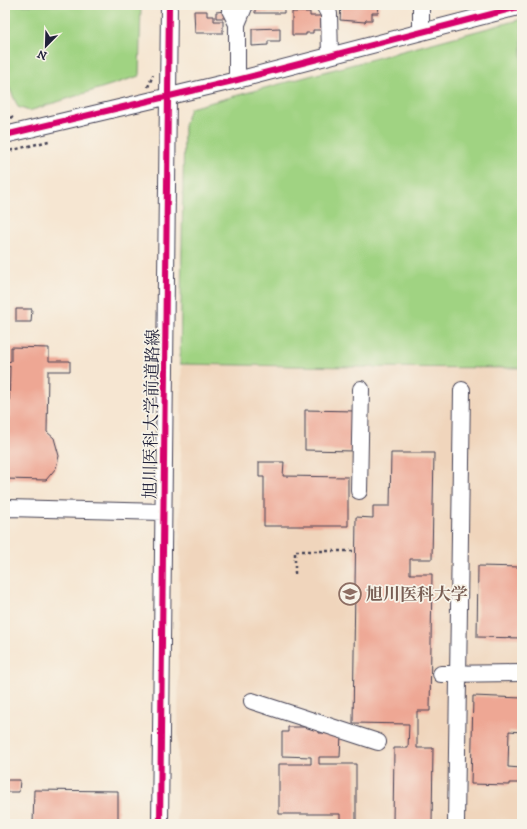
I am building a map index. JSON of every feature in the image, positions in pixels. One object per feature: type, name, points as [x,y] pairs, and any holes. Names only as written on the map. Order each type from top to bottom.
[{"type":"street","name":"旭川医科大学前道路線","points":[[160,824],[169,5]]},
{"type":"street","points":[[230,5],[230,10],[237,24]]},
{"type":"street","points":[[237,80],[237,24],[245,5]]},
{"type":"street","points":[[421,5],[421,32]]},
{"type":"street","points":[[5,136],[168,95],[237,80],[522,6]]},
{"type":"street","points":[[329,8],[330,56]]},
{"type":"street","points":[[359,491],[361,389]]},
{"type":"street","points":[[456,824],[462,390]]},
{"type":"street","points":[[5,510],[8,508],[163,512]]},
{"type":"street","points":[[441,674],[522,673]]},
{"type":"street","points":[[252,701],[378,742]]},
{"type":"path","points":[[295,574],[296,551],[353,551]]},
{"type":"shaded area","name":"旭川医科大学","points":[[522,19],[522,824],[177,824],[184,126],[190,108]]},
{"type":"green space","points":[[5,5],[141,5],[139,76],[29,111],[18,107],[5,78]]},
{"type":"green space","points":[[522,19],[522,368],[180,364],[184,126],[190,108]]},
{"type":"building","points":[[255,5],[284,5],[284,13],[255,13]]},
{"type":"building","points":[[341,5],[379,5],[378,13],[372,13],[372,20],[366,20],[365,22],[340,20]]},
{"type":"building","points":[[194,11],[207,11],[207,16],[214,16],[214,21],[223,21],[223,33],[195,33]]},
{"type":"building","points":[[226,11],[226,18],[216,18],[216,12]]},
{"type":"building","points":[[292,12],[310,12],[310,16],[321,16],[321,30],[313,30],[313,33],[306,33],[306,35],[292,35]]},
{"type":"building","points":[[280,28],[280,41],[268,41],[268,45],[252,46],[252,29]]},
{"type":"building","points":[[16,309],[32,309],[31,322],[16,322]]},
{"type":"building","points":[[11,347],[49,348],[49,361],[70,361],[70,371],[48,371],[47,432],[54,438],[59,456],[56,468],[46,480],[5,479],[5,416],[9,417],[10,366],[5,368],[5,363],[11,361]]},
{"type":"building","points":[[305,410],[355,411],[354,451],[305,450]]},
{"type":"building","name":"旭川医科大学","points":[[391,453],[434,453],[432,559],[410,559],[410,574],[432,574],[430,711],[417,711],[417,748],[433,748],[432,824],[393,824],[394,748],[408,748],[409,724],[353,723],[356,517],[373,518],[373,506],[390,506]]},
{"type":"building","points":[[259,462],[284,462],[283,476],[348,477],[348,526],[264,526],[264,477],[259,477]]},
{"type":"building","points":[[478,566],[522,567],[522,638],[477,637]]},
{"type":"building","points":[[473,696],[522,698],[522,732],[509,731],[508,767],[521,768],[521,783],[509,783],[509,785],[471,784]]},
{"type":"building","points":[[288,727],[319,727],[319,733],[341,733],[340,757],[319,757],[319,764],[356,764],[356,824],[340,824],[340,814],[279,814],[279,764],[311,764],[311,757],[282,756],[282,732],[288,732]]},
{"type":"building","points":[[5,780],[20,780],[19,792],[5,792]]},
{"type":"building","points":[[34,790],[118,791],[118,824],[33,824]]},
{"type":"cycle path","points":[[160,824],[169,5]]},
{"type":"cycle path","points":[[5,135],[237,80],[522,6]]},
{"type":"place","name":"旭川医科大学","points":[[350,594]]}]
